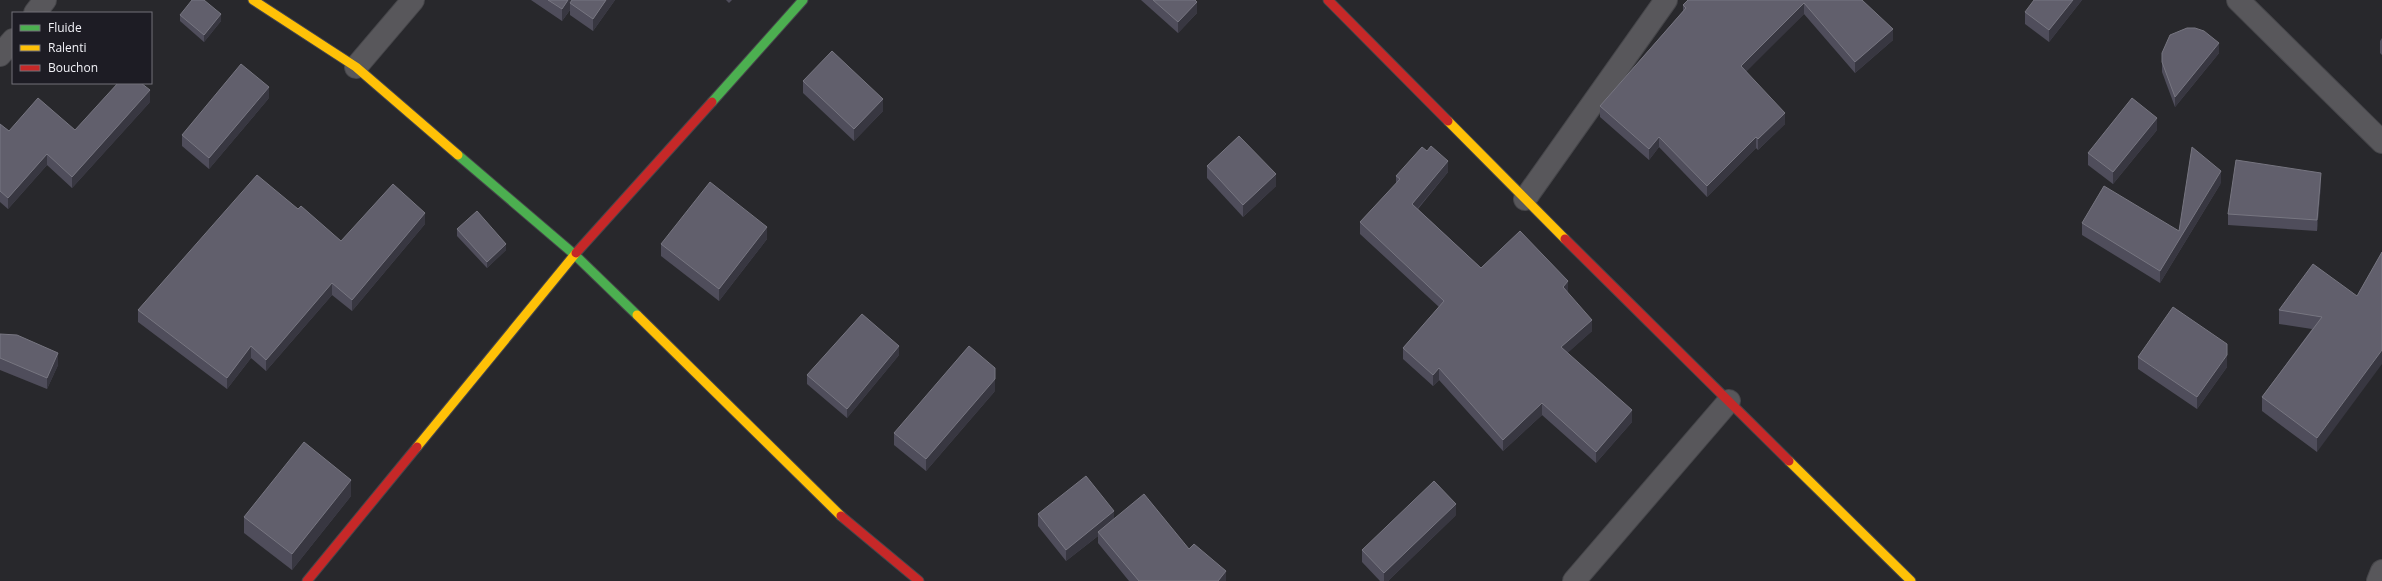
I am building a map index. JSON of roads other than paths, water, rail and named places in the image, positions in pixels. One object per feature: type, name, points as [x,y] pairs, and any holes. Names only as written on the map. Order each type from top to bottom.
[{"type":"street","points":[[36,12],[45,0]]},
{"type":"street","points":[[254,0],[356,67],[575,255],[852,527],[919,581]]},
{"type":"street","points":[[356,67],[413,0]]},
{"type":"street","points":[[310,580],[575,255],[803,0]]},
{"type":"street","points":[[1328,0],[1525,199],[1911,581]]},
{"type":"street","points":[[1525,199],[1666,0]]},
{"type":"street","points":[[2238,0],[2382,142]]},
{"type":"street","points":[[0,56],[12,41]]},
{"type":"street","points":[[1574,581],[1729,400]]},
{"type":"street","points":[[2378,581],[2382,571]]}]
